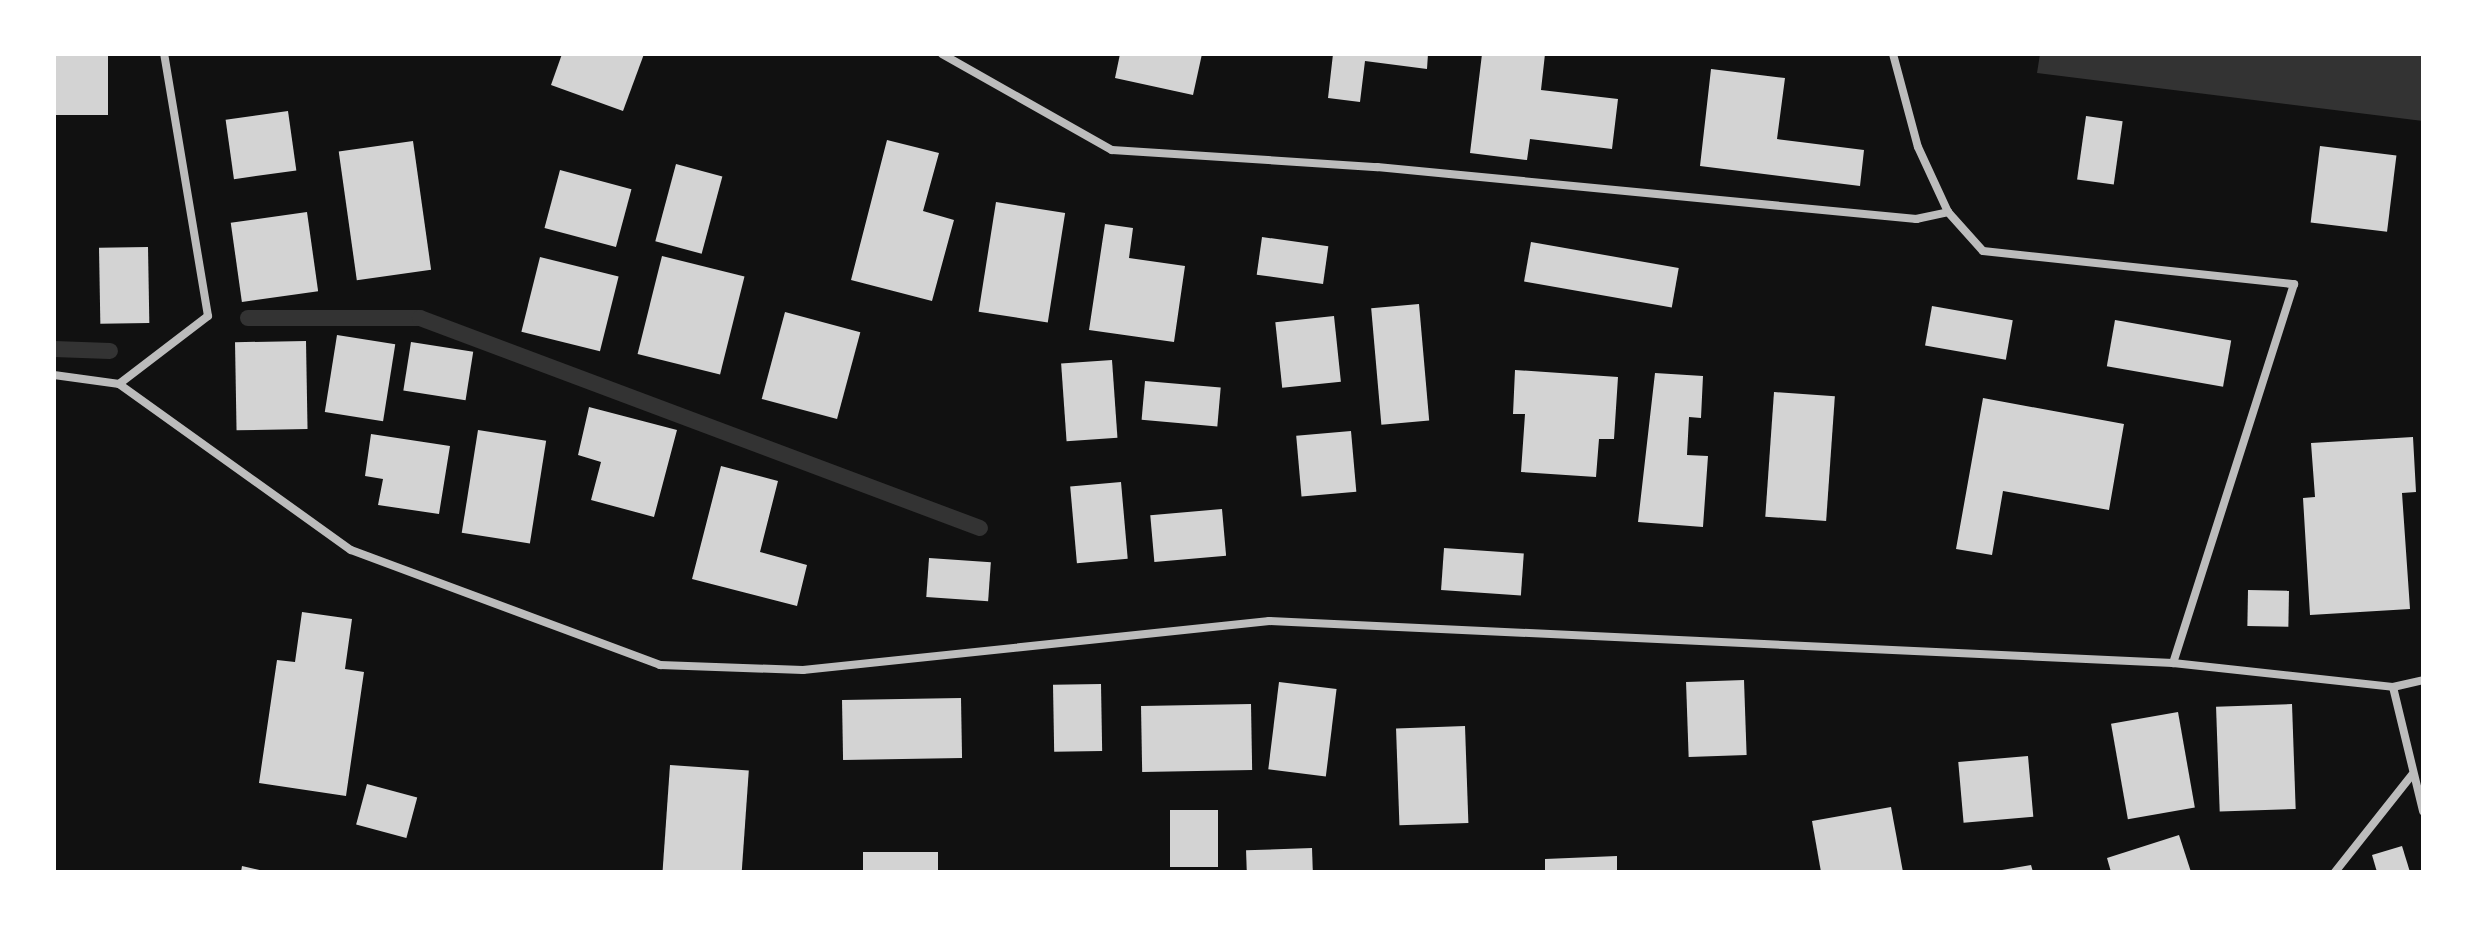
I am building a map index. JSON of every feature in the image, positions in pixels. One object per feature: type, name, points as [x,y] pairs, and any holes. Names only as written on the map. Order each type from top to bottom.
[{"type":"street","points":[[119,384],[208,316],[164,54]]},
{"type":"street","points":[[942,54],[1112,150],[1377,167],[1916,219],[1948,212]]},
{"type":"street","points":[[1893,54],[1918,147],[1948,212],[1983,251],[2294,284],[2173,663]]},
{"type":"street","points":[[54,375],[119,384],[351,550],[660,665],[803,670],[1269,621],[2173,663],[2393,687],[2423,680]]},
{"type":"street","points":[[2393,687],[2423,811]]},
{"type":"street","points":[[2335,872],[2412,775]]},
{"type":"shaded area","points":[[2040,54],[2423,54],[2423,121],[2037,73]]},
{"type":"building","points":[[54,54],[108,54],[108,115],[54,115]]},
{"type":"building","points":[[562,54],[644,54],[623,111],[551,85]]},
{"type":"building","points":[[1120,54],[1202,54],[1193,95],[1115,78]]},
{"type":"building","points":[[1333,54],[1428,54],[1427,69],[1365,61],[1360,102],[1328,98]]},
{"type":"building","points":[[1482,54],[1545,54],[1541,90],[1618,99],[1612,149],[1530,139],[1527,160],[1470,153]]},
{"type":"building","points":[[1711,69],[1785,78],[1777,139],[1864,150],[1860,186],[1700,166]]},
{"type":"building","points":[[288,111],[296,170],[234,179],[226,120]]},
{"type":"building","points":[[2086,116],[2123,121],[2114,185],[2077,179]]},
{"type":"building","points":[[887,140],[939,153],[923,211],[954,220],[932,301],[851,280]]},
{"type":"building","points":[[413,141],[431,270],[357,280],[339,151]]},
{"type":"building","points":[[2320,146],[2396,155],[2387,232],[2311,222]]},
{"type":"building","points":[[676,164],[722,176],[702,254],[655,241]]},
{"type":"building","points":[[560,170],[631,189],[616,247],[544,228]]},
{"type":"building","points":[[996,202],[1065,213],[1048,323],[979,312]]},
{"type":"building","points":[[307,212],[318,291],[242,302],[231,223]]},
{"type":"building","points":[[1105,224],[1133,228],[1129,258],[1185,266],[1174,342],[1089,330]]},
{"type":"building","points":[[1262,237],[1328,246],[1323,284],[1257,275]]},
{"type":"building","points":[[1531,242],[1679,268],[1672,307],[1524,281]]},
{"type":"building","points":[[148,247],[149,323],[100,324],[99,248]]},
{"type":"building","points":[[662,256],[744,277],[720,375],[638,354]]},
{"type":"building","points":[[540,257],[619,277],[600,351],[521,332]]},
{"type":"building","points":[[1419,304],[1429,421],[1381,425],[1371,308]]},
{"type":"building","points":[[1932,306],[2013,320],[2006,360],[1925,345]]},
{"type":"building","points":[[785,312],[860,332],[837,419],[762,399]]},
{"type":"building","points":[[1334,316],[1341,382],[1282,388],[1275,322]]},
{"type":"building","points":[[2115,320],[2231,340],[2223,387],[2107,366]]},
{"type":"building","points":[[337,335],[395,344],[383,421],[325,412]]},
{"type":"building","points":[[306,341],[308,429],[237,430],[235,342]]},
{"type":"building","points":[[411,342],[473,352],[466,400],[403,390]]},
{"type":"building","points":[[1112,360],[1117,438],[1067,441],[1061,364]]},
{"type":"building","points":[[1515,370],[1618,377],[1614,439],[1599,439],[1596,477],[1521,472],[1525,414],[1513,414]]},
{"type":"building","points":[[1655,373],[1703,376],[1701,418],[1689,417],[1687,455],[1708,456],[1703,527],[1638,522]]},
{"type":"building","points":[[1145,381],[1221,388],[1217,426],[1142,420]]},
{"type":"building","points":[[1774,392],[1835,396],[1826,521],[1765,517]]},
{"type":"building","points":[[1983,398],[2124,424],[2109,510],[2003,491],[1992,555],[1956,549]]},
{"type":"building","points":[[589,407],[677,430],[654,517],[591,500],[601,462],[578,455]]},
{"type":"building","points":[[478,430],[546,441],[530,544],[462,533]]},
{"type":"building","points":[[1351,431],[1356,492],[1302,497],[1296,436]]},
{"type":"building","points":[[371,434],[450,446],[439,514],[378,505],[383,479],[365,476]]},
{"type":"building","points":[[2413,437],[2416,492],[2402,493],[2410,609],[2310,615],[2303,498],[2315,497],[2311,443]]},
{"type":"building","points":[[721,466],[778,481],[760,552],[807,565],[797,606],[692,579]]},
{"type":"building","points":[[1121,482],[1128,559],[1077,563],[1070,486]]},
{"type":"building","points":[[1222,509],[1226,556],[1154,562],[1150,515]]},
{"type":"building","points":[[1444,548],[1524,554],[1521,595],[1441,590]]},
{"type":"building","points":[[929,558],[991,562],[988,601],[926,597]]},
{"type":"building","points":[[2248,590],[2289,591],[2288,627],[2247,626]]},
{"type":"building","points":[[302,612],[352,619],[345,669],[364,672],[346,796],[259,783],[277,660],[295,662]]},
{"type":"building","points":[[1744,680],[1747,755],[1689,757],[1686,682]]},
{"type":"building","points":[[1279,682],[1337,689],[1326,776],[1268,769]]},
{"type":"building","points":[[1101,684],[1102,751],[1054,752],[1053,685]]},
{"type":"building","points":[[961,698],[962,758],[843,760],[842,700]]},
{"type":"building","points":[[1251,704],[1252,770],[1142,772],[1141,706]]},
{"type":"building","points":[[2292,704],[2296,809],[2220,812],[2216,707]]},
{"type":"building","points":[[2178,712],[2195,808],[2128,819],[2111,724]]},
{"type":"building","points":[[1465,726],[1468,823],[1399,825],[1396,728]]},
{"type":"building","points":[[2028,756],[2033,817],[1964,823],[1958,762]]},
{"type":"building","points":[[670,765],[749,771],[742,872],[663,872]]},
{"type":"building","points":[[367,784],[417,797],[406,838],[356,825]]},
{"type":"building","points":[[1891,807],[1903,872],[1821,872],[1812,821]]},
{"type":"building","points":[[1170,810],[1218,810],[1218,867],[1170,867]]},
{"type":"building","points":[[2179,835],[2191,872],[2111,872],[2107,858]]},
{"type":"building","points":[[2402,846],[2410,872],[2377,872],[2372,855]]},
{"type":"building","points":[[1312,848],[1313,872],[1247,872],[1246,850]]},
{"type":"building","points":[[863,852],[938,852],[938,872],[863,872]]},
{"type":"building","points":[[1617,856],[1617,872],[1545,872],[1545,859]]},
{"type":"building","points":[[2031,865],[2033,872],[2002,872],[2002,870]]},
{"type":"building","points":[[242,866],[264,871],[241,872]]},
{"type":"waterway","points":[[248,318],[420,318],[980,528]]},
{"type":"waterway","points":[[54,349],[110,351]]}]
